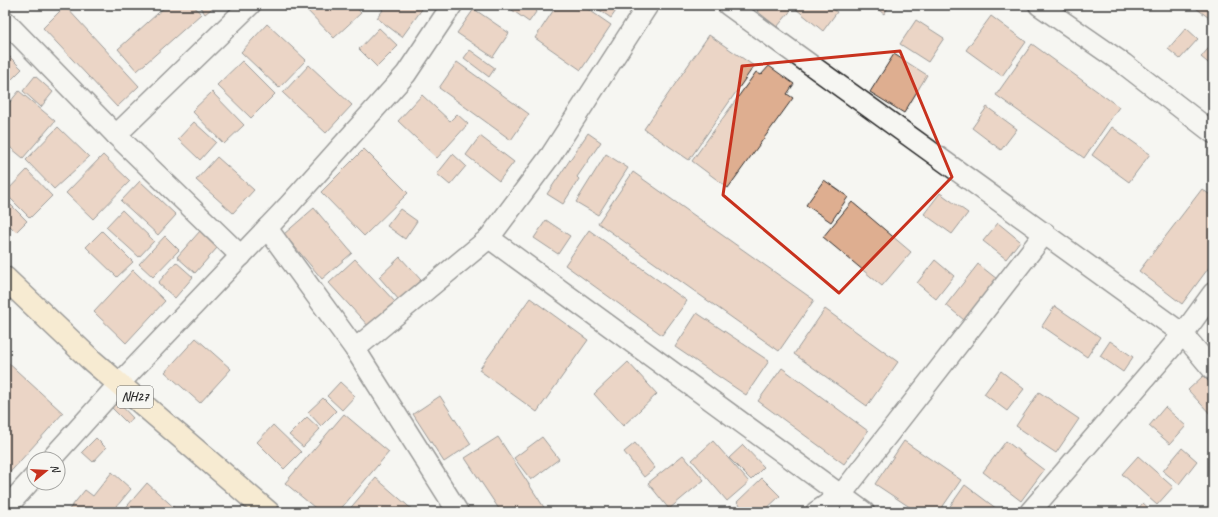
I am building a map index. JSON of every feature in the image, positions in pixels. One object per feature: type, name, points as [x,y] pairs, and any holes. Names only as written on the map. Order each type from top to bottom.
[{"type":"highway","name":"NH27","points":[[5,278],[90,359],[268,512]]},
{"type":"street","points":[[116,135],[250,5]]},
{"type":"street","points":[[58,451],[119,384],[267,228],[406,74],[452,5]]},
{"type":"street","points":[[355,349],[489,238],[551,155],[648,5]]},
{"type":"street","points":[[728,5],[1183,334],[1213,370]]},
{"type":"street","points":[[1039,5],[1124,64],[1213,134]]},
{"type":"street","points":[[5,21],[116,135],[241,256]]},
{"type":"street","points":[[267,228],[355,349],[458,512]]},
{"type":"street","points":[[816,512],[841,495],[1044,233]]},
{"type":"street","points":[[489,238],[864,512]]},
{"type":"street","points":[[1030,512],[1183,334],[1213,293]]},
{"type":"street","points":[[5,509],[26,487]]},
{"type":"highlighted area","points":[[900,51],[952,177],[839,293],[723,195],[742,66]]},
{"type":"building","points":[[167,5],[193,5],[201,14],[137,71],[118,49]]},
{"type":"building","points":[[199,5],[216,5],[205,14]]},
{"type":"building","points":[[302,5],[354,5],[361,13],[334,38]]},
{"type":"building","points":[[376,5],[425,5],[402,37],[377,18],[383,10]]},
{"type":"building","points":[[505,5],[541,5],[529,22]]},
{"type":"building","points":[[557,5],[582,5],[611,25],[581,70],[535,38]]},
{"type":"building","points":[[592,5],[620,5],[611,18]]},
{"type":"building","points":[[762,5],[791,5],[794,7],[777,27],[757,11]]},
{"type":"building","points":[[799,5],[827,5],[837,12],[823,31],[796,9]]},
{"type":"building","points":[[872,5],[890,5],[884,14]]},
{"type":"building","points":[[1192,5],[1213,5],[1213,21]]},
{"type":"building","points":[[65,6],[139,86],[117,107],[43,28]]},
{"type":"building","points":[[474,9],[509,33],[493,57],[457,33]]},
{"type":"building","points":[[991,16],[1026,42],[1002,76],[966,50]]},
{"type":"building","points":[[916,20],[944,38],[928,62],[900,44]]},
{"type":"building","points":[[267,24],[306,60],[279,88],[241,52]]},
{"type":"building","points":[[379,28],[398,46],[377,67],[359,49]]},
{"type":"building","points":[[1186,28],[1198,39],[1180,59],[1168,49]]},
{"type":"building","points":[[709,35],[754,66],[689,160],[644,129]]},
{"type":"building","points":[[1213,43],[1213,67],[1201,57]]},
{"type":"building","points":[[1032,44],[1119,107],[1084,158],[996,95]]},
{"type":"building","points":[[470,50],[495,68],[489,77],[464,58]]},
{"type":"building","points":[[5,52],[22,69],[5,86]]},
{"type":"building","points":[[894,54],[927,75],[904,113],[870,92]]},
{"type":"building","points":[[242,61],[275,94],[251,118],[217,85]]},
{"type":"building","points":[[457,62],[529,114],[511,140],[439,88]]},
{"type":"building","points":[[309,65],[352,105],[326,133],[283,93]]},
{"type":"building","points":[[769,66],[794,84],[787,94],[793,98],[728,188],[692,161],[756,72],[761,75]]},
{"type":"building","points":[[35,76],[53,92],[41,107],[23,91]]},
{"type":"building","points":[[19,91],[55,121],[23,158],[5,143],[5,108]]},
{"type":"building","points":[[212,92],[244,125],[224,144],[192,111]]},
{"type":"building","points":[[422,95],[450,121],[457,114],[468,124],[437,158],[398,121]]},
{"type":"building","points":[[987,107],[1017,129],[1001,150],[972,128]]},
{"type":"building","points":[[194,122],[216,142],[200,160],[178,139]]},
{"type":"building","points":[[58,127],[89,157],[54,189],[26,160]]},
{"type":"building","points":[[1112,127],[1150,154],[1129,182],[1092,155]]},
{"type":"building","points":[[588,133],[601,142],[577,177],[579,179],[563,204],[547,194]]},
{"type":"building","points":[[480,136],[514,162],[499,181],[466,155]]},
{"type":"building","points":[[364,149],[408,193],[364,236],[321,192]]},
{"type":"building","points":[[453,154],[466,166],[450,185],[437,174]]},
{"type":"building","points":[[606,154],[628,168],[598,215],[576,202]]},
{"type":"building","points":[[103,155],[130,181],[93,219],[66,193]]},
{"type":"building","points":[[217,157],[254,190],[233,213],[196,180]]},
{"type":"building","points":[[27,170],[52,196],[30,218],[5,193]]},
{"type":"building","points":[[633,172],[814,300],[779,351],[598,223]]},
{"type":"building","points":[[824,180],[848,197],[831,222],[806,205]]},
{"type":"building","points":[[140,181],[176,215],[158,235],[121,201]]},
{"type":"building","points":[[1202,189],[1213,197],[1213,262],[1182,304],[1139,271]]},
{"type":"building","points":[[940,193],[968,213],[952,234],[924,214]]},
{"type":"building","points":[[852,202],[911,252],[882,286],[823,237]]},
{"type":"building","points":[[11,205],[27,221],[16,232],[5,221],[5,211]]},
{"type":"building","points":[[314,208],[352,253],[322,279],[284,234]]},
{"type":"building","points":[[400,209],[417,221],[405,239],[387,226]]},
{"type":"building","points":[[122,210],[154,241],[139,257],[106,227]]},
{"type":"building","points":[[546,220],[570,236],[558,254],[534,238]]},
{"type":"building","points":[[998,223],[1020,241],[1006,259],[983,241]]},
{"type":"building","points":[[589,230],[687,301],[662,335],[565,265]]},
{"type":"building","points":[[102,231],[133,262],[117,277],[86,247]]},
{"type":"building","points":[[200,231],[217,248],[195,273],[177,257]]},
{"type":"building","points":[[165,236],[179,250],[153,277],[139,264]]},
{"type":"building","points":[[400,257],[421,280],[399,300],[379,277]]},
{"type":"building","points":[[355,259],[397,304],[371,329],[329,283]]},
{"type":"building","points":[[935,260],[954,276],[936,299],[917,283]]},
{"type":"building","points":[[176,262],[193,277],[175,298],[158,283]]},
{"type":"building","points":[[978,264],[997,279],[964,320],[946,305]]},
{"type":"building","points":[[133,270],[165,301],[126,343],[94,312]]},
{"type":"building","points":[[530,298],[588,340],[537,412],[479,370]]},
{"type":"building","points":[[1055,306],[1100,337],[1087,357],[1042,326]]},
{"type":"building","points":[[825,309],[898,362],[867,406],[794,354]]},
{"type":"building","points":[[697,313],[769,361],[746,395],[675,347]]},
{"type":"building","points":[[196,338],[231,369],[200,403],[165,372]]},
{"type":"building","points":[[1110,341],[1133,357],[1123,372],[1100,356]]},
{"type":"building","points":[[5,360],[63,413],[29,451],[26,451],[26,454],[5,478]]},
{"type":"building","points":[[628,362],[657,394],[623,426],[594,394]]},
{"type":"building","points":[[782,368],[868,431],[844,464],[758,401]]},
{"type":"building","points":[[1001,371],[1024,389],[1007,411],[984,394]]},
{"type":"building","points":[[1203,376],[1213,386],[1213,417],[1188,390]]},
{"type":"building","points":[[340,382],[355,396],[342,410],[327,396]]},
{"type":"building","points":[[1039,392],[1079,419],[1056,453],[1016,426]]},
{"type":"building","points":[[440,396],[471,444],[444,462],[413,414]]},
{"type":"building","points":[[323,398],[336,411],[321,426],[308,412]]},
{"type":"building","points":[[116,400],[133,418],[127,423],[110,406]]},
{"type":"building","points":[[1165,407],[1186,426],[1170,444],[1149,426]]},
{"type":"building","points":[[344,414],[389,452],[338,512],[320,512],[285,483]]},
{"type":"building","points":[[307,417],[320,429],[303,447],[289,435]]},
{"type":"building","points":[[273,425],[301,452],[284,469],[257,442]]},
{"type":"building","points":[[498,437],[547,512],[501,512],[465,458]]},
{"type":"building","points":[[542,437],[559,459],[531,480],[514,458]]},
{"type":"building","points":[[96,438],[106,448],[93,462],[82,452]]},
{"type":"building","points":[[713,441],[749,482],[727,501],[692,460]]},
{"type":"building","points":[[904,441],[961,480],[939,512],[917,512],[875,484]]},
{"type":"building","points":[[1006,441],[1044,470],[1021,501],[983,472]]},
{"type":"building","points":[[635,443],[655,468],[644,477],[624,452]]},
{"type":"building","points":[[743,445],[764,467],[751,480],[729,458]]},
{"type":"building","points":[[1182,448],[1197,461],[1179,484],[1163,471]]},
{"type":"building","points":[[683,455],[704,480],[669,509],[648,483]]},
{"type":"building","points":[[1138,456],[1173,487],[1157,505],[1122,474]]},
{"type":"building","points":[[112,472],[131,489],[112,512],[67,512],[85,490],[93,496]]},
{"type":"building","points":[[376,478],[415,512],[347,512]]},
{"type":"building","points":[[762,478],[780,496],[763,512],[746,512],[737,502]]},
{"type":"building","points":[[147,483],[179,512],[122,512]]},
{"type":"building","points":[[965,485],[1001,512],[946,512]]},
{"type":"building","points":[[1143,503],[1153,512],[1135,512]]},
{"type":"building","points":[[730,506],[735,512],[721,512]]}]
